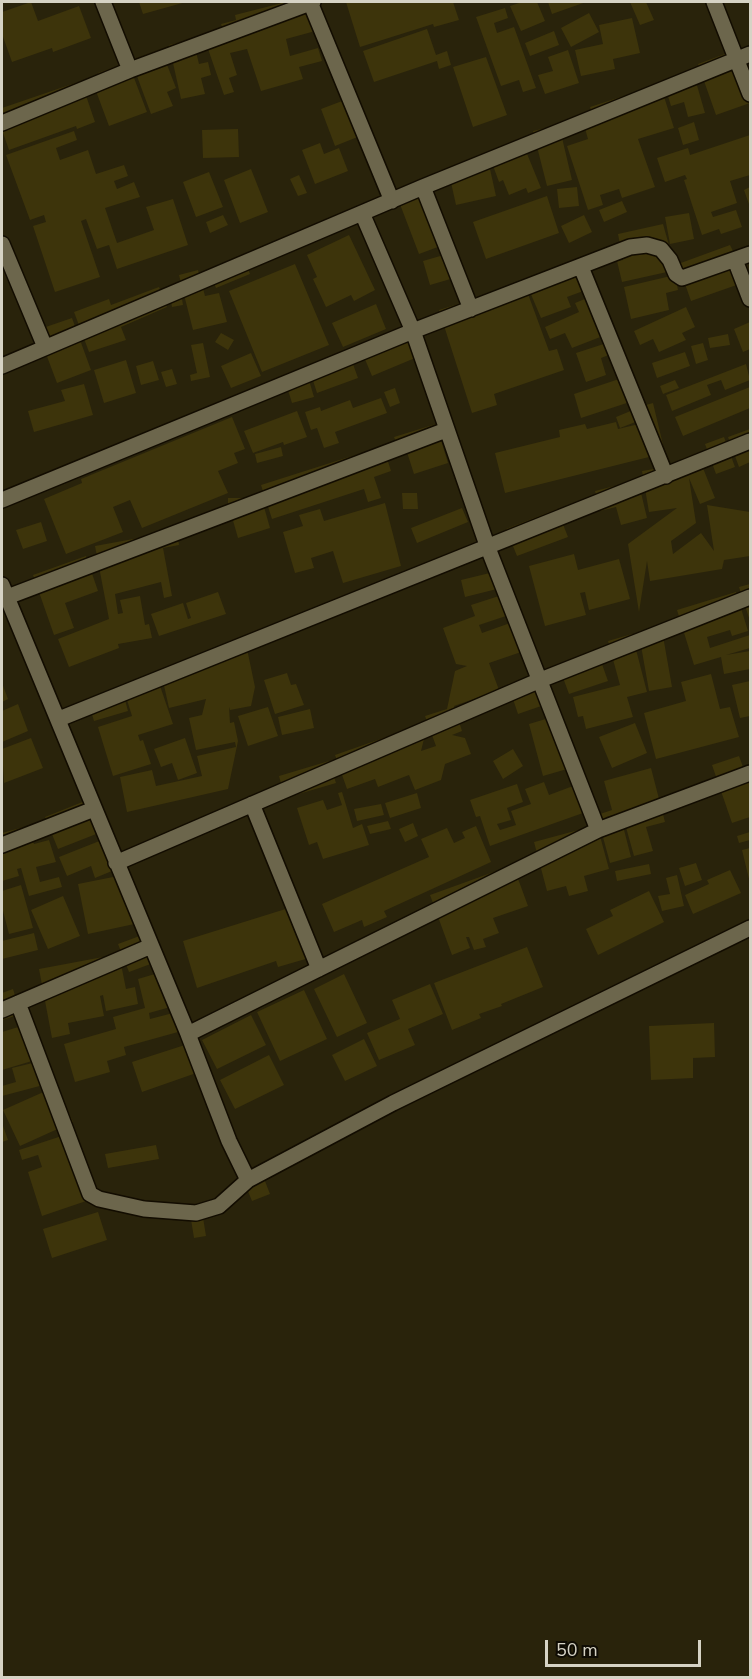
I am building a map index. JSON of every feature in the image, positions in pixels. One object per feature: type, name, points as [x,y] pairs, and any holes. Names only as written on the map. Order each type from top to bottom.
[{"type":"street","points":[[103,2],[130,70]]},
{"type":"street","points":[[2,123],[130,70],[311,2],[392,201]]},
{"type":"street","points":[[714,2],[743,57],[750,94]]},
{"type":"street","points":[[2,366],[423,187],[743,57]]},
{"type":"street","points":[[423,187],[471,309]]},
{"type":"street","points":[[362,213],[413,331],[488,548],[598,830]]},
{"type":"street","points":[[2,243],[45,347]]},
{"type":"street","points":[[2,500],[413,331],[630,247],[648,245],[666,254],[676,274],[682,278],[750,254]]},
{"type":"street","points":[[735,260],[750,299]]},
{"type":"street","points":[[581,267],[666,476]]},
{"type":"street","points":[[248,1180],[229,1141],[188,1034],[58,719],[3,594],[446,430]]},
{"type":"street","points":[[58,719],[750,441]]},
{"type":"street","points":[[116,863],[538,681],[750,597]]},
{"type":"street","points":[[188,1034],[598,830],[750,773]]},
{"type":"street","points":[[252,804],[319,969]]},
{"type":"street","points":[[2,845],[94,809]]},
{"type":"street","points":[[18,1003],[90,1194],[99,1199],[144,1209],[196,1213],[219,1206],[248,1180],[393,1103],[750,928]]},
{"type":"street","points":[[2,1010],[151,946]]},
{"type":"building","points":[[31,2],[38,21],[79,6],[91,38],[53,52],[52,48],[12,62],[2,34],[2,12]]},
{"type":"building","points":[[139,2],[186,2],[143,14]]},
{"type":"building","points":[[286,2],[310,2],[319,30],[286,39],[290,56],[318,48],[322,61],[299,67],[303,79],[261,91],[247,49],[230,53],[237,75],[229,78],[234,92],[224,95],[208,49],[227,43],[221,24],[236,20],[235,15]]},
{"type":"building","points":[[346,2],[453,2],[459,20],[434,27],[433,24],[360,47]]},
{"type":"building","points":[[522,2],[537,2],[545,21],[521,31],[510,6]]},
{"type":"building","points":[[548,2],[586,2],[552,14]]},
{"type":"building","points":[[630,2],[646,2],[654,20],[640,25]]},
{"type":"building","points":[[505,8],[508,18],[494,23],[497,33],[514,27],[536,88],[523,92],[519,80],[501,86],[476,17]]},
{"type":"building","points":[[589,13],[599,32],[571,47],[561,28]]},
{"type":"building","points":[[632,18],[640,53],[613,59],[615,69],[581,76],[575,50],[603,44],[599,25]]},
{"type":"building","points":[[427,29],[436,55],[447,51],[451,65],[439,69],[437,61],[374,82],[363,51]]},
{"type":"building","points":[[554,31],[559,45],[530,56],[525,43]]},
{"type":"building","points":[[193,39],[199,64],[208,62],[211,75],[201,78],[205,94],[181,99],[169,45]]},
{"type":"building","points":[[161,49],[176,88],[167,92],[173,106],[151,114],[131,60]]},
{"type":"building","points":[[568,50],[579,83],[545,94],[538,75],[553,71],[548,57]]},
{"type":"building","points":[[733,51],[750,103],[716,115],[698,64]]},
{"type":"building","points":[[486,57],[507,115],[473,127],[453,67]]},
{"type":"building","points":[[128,62],[147,112],[109,126],[93,83],[101,80],[98,73]]},
{"type":"building","points":[[694,75],[705,113],[688,117],[684,102],[671,106],[664,83]]},
{"type":"building","points":[[81,81],[95,122],[77,129],[76,126],[9,150],[2,130],[2,108]]},
{"type":"building","points":[[660,84],[674,128],[638,139],[655,187],[622,198],[619,189],[600,195],[603,205],[588,210],[567,146],[588,139],[584,125],[595,121],[590,107]]},
{"type":"building","points":[[350,98],[365,134],[335,146],[321,109]]},
{"type":"building","points":[[694,122],[699,140],[683,145],[678,128]]},
{"type":"building","points":[[559,125],[572,180],[547,186],[533,131]]},
{"type":"building","points":[[238,129],[239,157],[203,158],[202,130]]},
{"type":"building","points":[[74,131],[77,140],[56,148],[60,160],[88,150],[96,174],[124,165],[128,176],[114,181],[117,189],[134,182],[140,197],[105,208],[117,243],[154,230],[146,207],[173,199],[188,245],[117,269],[109,245],[97,249],[86,219],[81,221],[100,277],[55,292],[33,226],[46,222],[44,215],[30,220],[6,155]]},
{"type":"building","points":[[750,135],[750,175],[730,181],[737,203],[711,212],[713,217],[736,210],[742,227],[721,234],[719,229],[702,235],[684,180],[687,179],[685,175],[665,182],[657,158],[688,148],[690,155]]},
{"type":"building","points":[[521,139],[541,188],[528,193],[526,188],[509,195],[503,180],[499,182],[488,152]]},
{"type":"building","points":[[320,143],[324,154],[339,148],[348,171],[315,184],[302,150]]},
{"type":"building","points":[[488,160],[496,196],[456,205],[448,169]]},
{"type":"building","points":[[251,169],[268,212],[240,223],[224,180]]},
{"type":"building","points":[[209,172],[223,207],[196,217],[183,182]]},
{"type":"building","points":[[299,175],[307,193],[298,196],[290,179]]},
{"type":"building","points":[[577,187],[579,206],[559,208],[557,189]]},
{"type":"building","points":[[750,187],[750,207],[744,190]]},
{"type":"building","points":[[425,189],[446,244],[419,254],[398,199]]},
{"type":"building","points":[[547,196],[559,233],[486,259],[473,222]]},
{"type":"building","points":[[622,201],[627,212],[604,222],[599,210]]},
{"type":"building","points":[[689,213],[694,239],[670,244],[665,217]]},
{"type":"building","points":[[223,215],[228,225],[210,233],[206,222]]},
{"type":"building","points":[[584,215],[592,232],[569,243],[561,226]]},
{"type":"building","points":[[663,224],[676,270],[622,282],[617,261],[623,260],[618,234]]},
{"type":"building","points":[[349,235],[375,290],[354,301],[351,295],[326,307],[313,279],[317,277],[307,255]]},
{"type":"building","points":[[730,245],[748,281],[691,301],[678,264]]},
{"type":"building","points":[[447,254],[454,278],[430,285],[423,261]]},
{"type":"building","points":[[242,255],[250,274],[216,288],[208,269]]},
{"type":"building","points":[[295,264],[329,345],[262,372],[229,291]]},
{"type":"building","points":[[198,270],[205,296],[219,293],[227,322],[193,330],[179,275]]},
{"type":"building","points":[[580,273],[586,290],[567,297],[571,307],[541,318],[530,292]]},
{"type":"building","points":[[675,275],[678,290],[666,293],[669,310],[631,319],[624,287]]},
{"type":"building","points":[[524,283],[549,351],[557,349],[564,370],[494,394],[497,405],[472,413],[439,310]]},
{"type":"building","points":[[159,287],[167,307],[121,327],[126,340],[89,352],[74,312],[109,299],[111,305]]},
{"type":"building","points":[[181,293],[183,305],[172,307],[170,295]]},
{"type":"building","points":[[592,296],[608,334],[572,348],[565,333],[550,339],[545,327],[579,312],[575,303]]},
{"type":"building","points":[[376,304],[386,329],[343,347],[332,323]]},
{"type":"building","points":[[686,307],[695,327],[682,333],[686,340],[659,352],[653,339],[640,345],[634,331]]},
{"type":"building","points":[[72,318],[91,370],[57,383],[37,330]]},
{"type":"building","points":[[414,322],[427,353],[372,376],[359,345]]},
{"type":"building","points":[[750,322],[750,349],[743,352],[734,329]]},
{"type":"building","points":[[221,333],[234,340],[228,350],[215,342]]},
{"type":"building","points":[[728,334],[730,345],[710,348],[708,338]]},
{"type":"building","points":[[616,340],[619,351],[601,358],[606,375],[586,382],[576,353]]},
{"type":"building","points":[[203,343],[210,377],[191,381],[190,375],[197,373],[191,345]]},
{"type":"building","points":[[703,343],[708,360],[696,364],[691,346]]},
{"type":"building","points":[[685,352],[690,366],[657,378],[652,363]]},
{"type":"building","points":[[251,353],[261,376],[231,388],[221,366]]},
{"type":"building","points":[[349,353],[358,378],[317,393],[309,368]]},
{"type":"building","points":[[126,360],[136,393],[104,403],[94,370]]},
{"type":"building","points":[[153,361],[159,380],[141,385],[136,366]]},
{"type":"building","points":[[746,364],[750,380],[725,390],[721,380],[707,385],[711,395],[672,411],[666,395]]},
{"type":"building","points":[[172,369],[177,384],[166,387],[161,372]]},
{"type":"building","points":[[306,370],[314,397],[292,403],[284,377]]},
{"type":"building","points":[[628,376],[636,400],[581,418],[574,394]]},
{"type":"building","points":[[675,380],[679,388],[663,394],[660,386]]},
{"type":"building","points":[[84,384],[93,415],[34,432],[28,411],[65,401],[61,390]]},
{"type":"building","points":[[750,387],[750,408],[683,436],[675,417]]},
{"type":"building","points":[[395,388],[400,403],[390,407],[384,392]]},
{"type":"building","points":[[381,398],[387,413],[335,432],[339,443],[324,448],[317,428],[311,430],[305,412],[320,407],[321,411],[350,400],[353,408]]},
{"type":"building","points":[[653,403],[665,453],[505,493],[495,453],[560,437],[559,430],[585,424],[587,429],[616,422],[618,429],[639,424],[635,408]]},
{"type":"building","points":[[633,410],[638,421],[620,428],[616,417]]},
{"type":"building","points":[[297,411],[307,437],[284,445],[283,442],[253,453],[244,431]]},
{"type":"building","points":[[232,417],[245,449],[234,453],[238,463],[218,471],[228,493],[142,528],[130,500],[113,507],[123,532],[66,554],[44,499],[82,483],[81,479]]},
{"type":"building","points":[[436,424],[448,463],[414,474],[405,446],[385,452],[391,471],[374,477],[381,498],[368,502],[364,489],[272,519],[261,485],[396,442],[394,437]]},
{"type":"building","points":[[750,429],[750,462],[739,467],[728,437]]},
{"type":"building","points":[[724,437],[735,467],[716,474],[705,444]]},
{"type":"building","points":[[281,447],[283,456],[257,463],[255,454]]},
{"type":"building","points":[[697,453],[715,498],[700,504],[689,478],[696,523],[671,541],[673,554],[701,533],[714,551],[707,505],[750,512],[750,556],[724,560],[722,569],[650,581],[647,561],[639,612],[628,544],[677,508],[649,512],[642,471],[684,464],[681,459]]},
{"type":"building","points":[[638,480],[647,518],[621,525],[616,507],[600,511],[595,491]]},
{"type":"building","points":[[402,493],[417,493],[418,509],[403,509]]},
{"type":"building","points":[[228,498],[244,498],[244,508],[228,509]]},
{"type":"building","points":[[385,503],[401,566],[343,583],[333,551],[311,558],[314,568],[295,573],[283,532],[303,526],[299,515],[320,509],[324,521]]},
{"type":"building","points":[[264,507],[270,528],[238,538],[232,517]]},
{"type":"building","points":[[462,508],[468,522],[417,543],[411,528]]},
{"type":"building","points":[[557,509],[568,537],[517,556],[506,529]]},
{"type":"building","points":[[41,522],[47,541],[23,549],[16,530]]},
{"type":"building","points":[[177,531],[179,545],[163,548],[172,596],[164,598],[161,582],[115,594],[118,614],[123,613],[120,600],[140,596],[145,625],[149,624],[152,638],[118,644],[119,648],[69,667],[58,639],[109,619],[95,546]]},
{"type":"building","points":[[574,554],[578,570],[619,559],[630,599],[589,610],[585,592],[580,593],[586,615],[545,626],[529,566]]},
{"type":"building","points":[[86,556],[98,591],[65,603],[74,628],[54,635],[33,575]]},
{"type":"building","points":[[498,571],[501,588],[465,597],[461,580]]},
{"type":"building","points":[[750,584],[750,621],[739,587]]},
{"type":"building","points":[[218,592],[226,614],[159,636],[151,614],[183,603],[188,619],[191,618],[186,603]]},
{"type":"building","points":[[736,592],[748,631],[732,636],[730,630],[707,637],[710,648],[750,635],[750,648],[726,655],[750,651],[750,669],[724,674],[721,657],[694,665],[677,610]]},
{"type":"building","points":[[502,595],[509,615],[479,625],[482,633],[513,622],[524,651],[489,663],[499,690],[454,706],[462,731],[452,735],[465,738],[471,754],[445,764],[441,780],[415,790],[409,775],[378,787],[375,779],[347,789],[335,755],[423,724],[426,731],[421,751],[436,746],[425,716],[447,709],[455,671],[467,666],[456,664],[443,628],[475,616],[471,605]]},
{"type":"building","points":[[632,634],[647,692],[627,697],[633,717],[586,729],[583,716],[578,717],[573,697],[620,685],[608,641]]},
{"type":"building","points":[[663,636],[672,687],[649,691],[640,640]]},
{"type":"building","points":[[246,644],[255,687],[251,706],[230,710],[229,707],[230,723],[234,722],[238,741],[228,789],[127,812],[120,777],[152,770],[156,786],[202,776],[197,756],[236,747],[235,742],[196,750],[189,718],[202,715],[206,699],[169,708],[161,672]]},
{"type":"building","points":[[597,650],[608,681],[569,694],[558,664]]},
{"type":"building","points":[[287,673],[291,685],[296,684],[304,705],[275,714],[264,680]]},
{"type":"building","points":[[156,674],[173,724],[138,735],[140,741],[143,740],[151,764],[113,776],[98,727],[132,716],[122,684]]},
{"type":"building","points":[[536,674],[547,704],[518,714],[508,684]]},
{"type":"building","points":[[711,674],[720,709],[730,707],[739,737],[656,759],[644,713],[686,701],[681,682]]},
{"type":"building","points":[[750,681],[750,716],[740,718],[732,685]]},
{"type":"building","points":[[2,683],[8,699],[2,702]]},
{"type":"building","points":[[122,689],[128,711],[94,721],[87,698]]},
{"type":"building","points":[[18,704],[28,731],[2,742],[2,711]]},
{"type":"building","points":[[268,707],[278,736],[248,746],[238,716]]},
{"type":"building","points":[[310,709],[314,728],[282,735],[278,717]]},
{"type":"building","points":[[559,715],[574,767],[543,776],[529,724]]},
{"type":"building","points":[[635,723],[647,753],[612,768],[599,737]]},
{"type":"building","points":[[31,738],[43,768],[4,783],[2,749]]},
{"type":"building","points":[[185,738],[197,773],[178,780],[172,763],[161,767],[154,749]]},
{"type":"building","points":[[513,749],[523,766],[503,779],[493,761]]},
{"type":"building","points":[[739,756],[743,767],[750,764],[750,817],[732,823],[712,765]]},
{"type":"building","points":[[329,761],[336,783],[285,798],[279,776]]},
{"type":"building","points":[[651,768],[665,822],[646,827],[653,851],[634,856],[622,813],[606,817],[609,825],[622,822],[631,857],[610,863],[597,815],[612,810],[604,781]]},
{"type":"building","points":[[544,782],[549,795],[573,786],[583,813],[490,846],[480,816],[476,817],[470,800],[517,784],[523,802],[507,808],[511,820],[497,824],[500,830],[516,825],[511,811],[531,804],[525,789]]},
{"type":"building","points":[[342,792],[353,828],[362,824],[369,845],[323,859],[317,842],[309,845],[297,808],[323,800],[327,810],[342,805],[338,793]]},
{"type":"building","points":[[417,793],[421,808],[390,818],[385,803]]},
{"type":"building","points":[[95,797],[109,829],[58,849],[45,817]]},
{"type":"building","points":[[381,804],[384,815],[357,821],[354,809]]},
{"type":"building","points":[[388,821],[391,829],[370,834],[367,826]]},
{"type":"building","points":[[42,822],[32,839],[34,844],[49,840],[56,862],[36,867],[40,882],[59,877],[62,887],[29,896],[21,868],[17,869],[19,876],[2,881],[2,833]]},
{"type":"building","points":[[413,823],[418,836],[405,842],[399,829]]},
{"type":"building","points":[[597,825],[609,869],[584,876],[588,891],[569,896],[566,886],[547,891],[534,842]]},
{"type":"building","points":[[476,826],[491,862],[384,911],[387,917],[364,927],[362,920],[334,932],[322,904],[429,857],[421,839],[447,828],[454,843],[465,838],[462,832]]},
{"type":"building","points":[[750,832],[750,840],[739,843],[737,836]]},
{"type":"building","points":[[112,836],[124,866],[95,878],[91,866],[67,876],[59,857]]},
{"type":"building","points":[[750,848],[750,883],[742,850]]},
{"type":"building","points":[[696,863],[702,880],[685,886],[679,868]]},
{"type":"building","points":[[649,864],[651,874],[617,881],[615,871]]},
{"type":"building","points":[[513,865],[528,906],[493,918],[499,933],[483,939],[486,947],[474,950],[469,937],[466,937],[470,948],[452,955],[430,895]]},
{"type":"building","points":[[730,870],[741,893],[693,914],[685,895],[709,884],[707,880]]},
{"type":"building","points":[[128,874],[139,923],[88,934],[78,884]]},
{"type":"building","points":[[677,875],[684,906],[662,911],[658,896],[670,894],[666,878]]},
{"type":"building","points":[[21,885],[33,928],[9,934],[2,907],[2,891]]},
{"type":"building","points":[[649,891],[664,922],[598,955],[586,929],[613,916],[610,910]]},
{"type":"building","points":[[63,896],[80,936],[48,949],[31,910]]},
{"type":"building","points":[[292,907],[309,958],[278,967],[276,961],[197,988],[183,941]]},
{"type":"building","points":[[34,933],[38,950],[2,959],[2,941]]},
{"type":"building","points":[[145,934],[156,962],[129,972],[118,944]]},
{"type":"building","points":[[527,947],[543,987],[479,1014],[481,1018],[452,1030],[434,983]]},
{"type":"building","points":[[119,954],[126,989],[135,987],[138,1004],[106,1011],[103,995],[100,996],[104,1016],[68,1023],[70,1034],[52,1038],[39,969]]},
{"type":"building","points":[[165,971],[174,1006],[149,1013],[150,1019],[173,1013],[178,1032],[124,1047],[126,1055],[107,1061],[110,1072],[75,1082],[64,1044],[116,1029],[113,1017],[145,1008],[138,979]]},
{"type":"building","points":[[344,974],[367,1023],[337,1037],[314,989]]},
{"type":"building","points":[[430,984],[443,1014],[408,1029],[415,1045],[379,1060],[367,1033],[400,1019],[392,1000]]},
{"type":"building","points":[[13,989],[21,1014],[2,1020],[2,993]]},
{"type":"building","points":[[304,990],[327,1039],[280,1061],[257,1012]]},
{"type":"building","points":[[251,1015],[266,1045],[217,1069],[202,1040]]},
{"type":"building","points":[[714,1023],[715,1057],[693,1058],[693,1078],[651,1080],[649,1026]]},
{"type":"building","points":[[28,1024],[42,1058],[2,1070],[2,1032]]},
{"type":"building","points":[[364,1039],[377,1066],[345,1081],[332,1055]]},
{"type":"building","points":[[188,1044],[202,1071],[142,1092],[132,1062]]},
{"type":"building","points":[[269,1055],[284,1085],[235,1109],[220,1080]]},
{"type":"building","points":[[45,1060],[51,1083],[2,1096],[2,1086],[16,1082],[12,1068]]},
{"type":"building","points":[[57,1086],[73,1122],[20,1146],[3,1110]]},
{"type":"building","points":[[2,1123],[8,1140],[2,1142]]},
{"type":"building","points":[[74,1132],[95,1198],[42,1216],[28,1172],[42,1167],[38,1155],[22,1160],[19,1150]]},
{"type":"building","points":[[156,1145],[159,1159],[108,1168],[105,1154]]},
{"type":"building","points":[[263,1176],[270,1194],[252,1201],[245,1184]]},
{"type":"building","points":[[201,1205],[206,1236],[194,1238],[189,1207]]},
{"type":"building","points":[[98,1212],[107,1240],[52,1258],[43,1229]]}]
